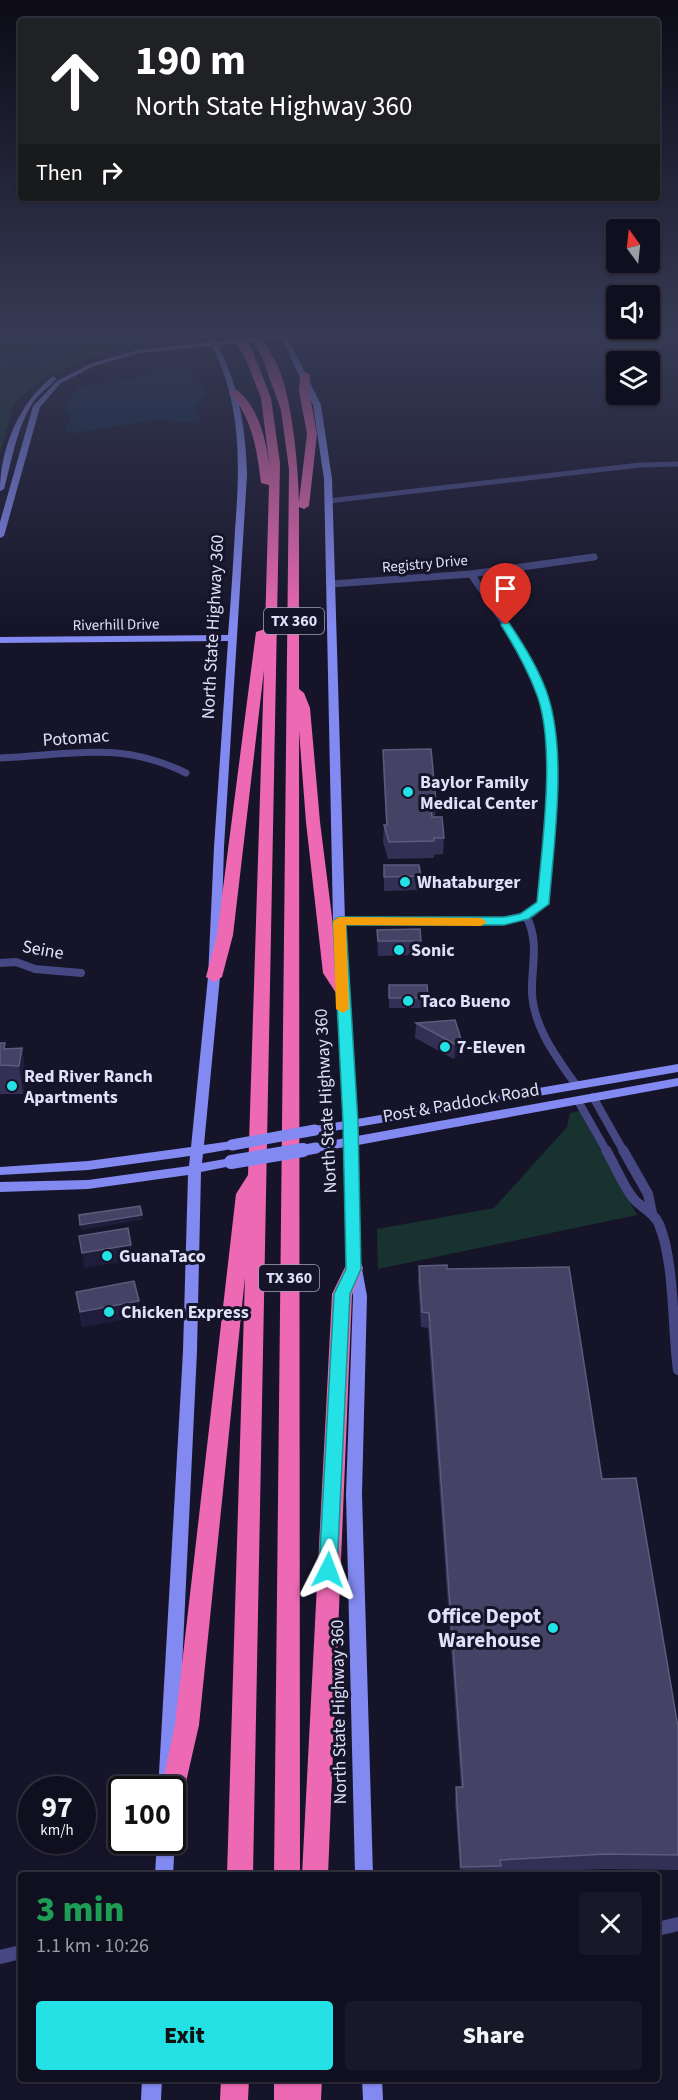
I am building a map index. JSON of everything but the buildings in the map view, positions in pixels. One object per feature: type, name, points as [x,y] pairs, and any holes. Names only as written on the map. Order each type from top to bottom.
[{"type":"highway","points":[[257,432],[266,483],[267,545],[274,553]]},
{"type":"highway","name":"TX 360","points":[[240,1872],[274,553],[273,432]]},
{"type":"highway","name":"TX 360","points":[[286,1872],[295,560],[291,432]]},
{"type":"highway","points":[[295,560],[303,553],[305,490],[312,432]]},
{"type":"highway","points":[[214,977],[225,935],[266,601],[273,592]]},
{"type":"highway","points":[[293,681],[303,708],[313,822],[331,973],[342,990]]},
{"type":"highway","points":[[176,1776],[187,1725],[245,1194],[257,1176]]},
{"type":"highway","points":[[315,1872],[342,1294],[354,1269]]},
{"type":"highway","points":[[234,2100],[235,2082]]},
{"type":"highway","points":[[288,2082],[288,2100]]},
{"type":"highway","points":[[307,2100],[308,2082]]},
{"type":"main road","points":[[0,489],[17,432]]},
{"type":"main road","points":[[0,536],[29,432]]},
{"type":"main road","name":"North State Highway 360","points":[[168,1776],[168,1727],[190,1351],[196,1151],[214,977],[219,847],[243,445],[241,432]]},
{"type":"main road","name":"North State Highway 360","points":[[323,432],[331,584],[339,921],[351,1123],[354,1269],[360,1296],[354,1494],[364,1872]]},
{"type":"main road","points":[[5,474],[17,474]]},
{"type":"main road","name":"Riverhill Drive","points":[[0,640],[233,638]]},
{"type":"main road","name":"Post & Paddock Road","points":[[0,1171],[101,1166],[678,1068]]},
{"type":"main road","name":"Post & Paddock Road","points":[[0,1187],[75,1186],[195,1170],[678,1082]]},
{"type":"main road","points":[[576,1085],[593,1097]]},
{"type":"main road","points":[[576,1085],[578,1101]]},
{"type":"main road","points":[[164,1872],[165,1854]]},
{"type":"main road","points":[[151,2100],[152,2082]]},
{"type":"main road","points":[[372,2082],[373,2100]]},
{"type":"street","points":[[328,501],[640,465],[678,464]]},
{"type":"street","name":"Registry Drive","points":[[331,584],[471,574],[594,557]]},
{"type":"street","points":[[339,921],[480,922],[526,916],[543,904],[551,797],[550,737],[543,696],[517,642],[471,574]]},
{"type":"street","name":"Potomac","points":[[0,758],[117,749],[149,757],[186,773]]},
{"type":"street","points":[[526,916],[534,927],[531,976],[534,1006],[550,1050],[576,1085]]},
{"type":"street","name":"Seine","points":[[0,963],[16,962],[35,969],[81,973]]},
{"type":"street","points":[[593,1097],[648,1194],[652,1214]]},
{"type":"street","points":[[578,1101],[634,1199],[652,1214],[659,1225],[671,1283],[673,1336],[678,1370]]},
{"type":"street","points":[[660,1928],[678,1924]]},
{"type":"street","points":[[0,1957],[18,1953]]},
{"type":"green space","points":[[0,432],[6,432],[0,453]]},
{"type":"green space","points":[[579,1111],[637,1215],[378,1269],[377,1229],[494,1208],[567,1127],[570,1113]]},
{"type":"slow traffic","points":[[343,1009],[339,921],[481,922]]},
{"type":"place","name":"Baylor Family Medical Center","points":[[408,792]]},
{"type":"place","name":"Whataburger","points":[[405,882]]},
{"type":"place","name":"Sonic","points":[[399,950]]},
{"type":"place","name":"Taco Bueno","points":[[408,1001]]},
{"type":"place","name":"7-Eleven","points":[[445,1047]]},
{"type":"place","name":"Red River Ranch Apartments","points":[[12,1086]]},
{"type":"place","name":"GuanaTaco","points":[[107,1256]]},
{"type":"place","name":"Chicken Express","points":[[109,1312]]},
{"type":"place","name":"Office Depot Warehouse","points":[[553,1628]]},
{"type":"route","points":[[328,1570],[342,1294],[354,1269],[351,1123],[342,1006],[339,921],[504,921],[524,917],[543,904],[551,797],[550,737],[543,696],[517,642],[506,625]]}]
